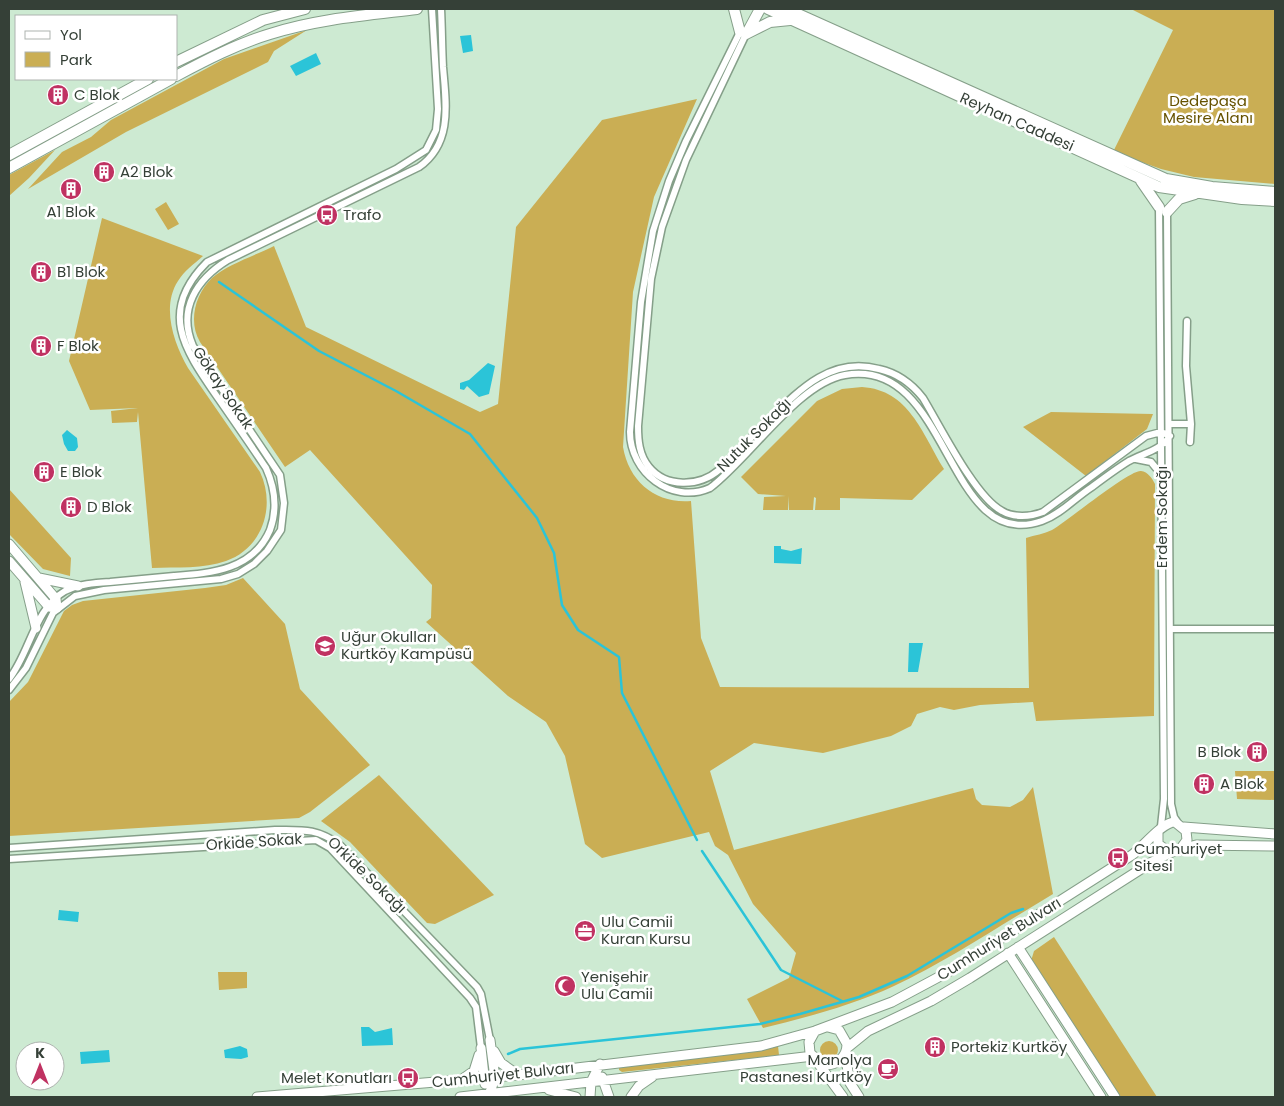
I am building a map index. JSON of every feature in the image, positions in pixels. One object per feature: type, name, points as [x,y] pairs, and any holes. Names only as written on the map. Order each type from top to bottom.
[{"type":"main road","points":[[178,61],[263,20],[305,9]]},
{"type":"main road","points":[[178,75],[236,47],[269,34],[315,23],[417,9]]},
{"type":"main road","points":[[734,9],[743,33]]},
{"type":"main road","points":[[743,33],[752,9]]},
{"type":"main road","points":[[743,33],[760,9]]},
{"type":"main road","name":"Reyhan Caddesi","points":[[768,9],[1131,174],[1197,193],[1275,201]]},
{"type":"main road","points":[[786,9],[1164,185],[1163,209]]},
{"type":"main road","points":[[743,33],[770,22],[791,20]]},
{"type":"main road","points":[[9,168],[37,146],[146,80]]},
{"type":"main road","points":[[9,155],[37,146],[169,80]]},
{"type":"main road","points":[[1131,174],[1147,187],[1163,209]]},
{"type":"main road","name":"Reyhan Caddesi","points":[[1164,185],[1275,192]]},
{"type":"main road","points":[[1163,209],[1179,199],[1197,193]]},
{"type":"street","name":"Gökay Sokak","points":[[9,679],[36,628],[64,592],[78,586],[224,570],[248,558],[260,548],[273,522],[275,502],[273,482],[266,468],[186,349],[179,322],[181,307],[188,285],[207,262],[410,162],[426,150],[436,130],[438,109],[432,9]]},
{"type":"street","name":"Gökay Sokak","points":[[9,690],[26,668],[54,605],[88,592],[230,577],[254,564],[275,540],[281,530],[284,511],[284,494],[280,475],[194,346],[188,326],[189,305],[196,289],[213,270],[419,166],[430,157],[439,144],[446,112],[441,9]]},
{"type":"street","name":"Nutuk Sokağı","points":[[743,33],[679,175],[656,247],[638,426],[641,452],[653,471],[676,482],[697,482],[706,479],[719,470],[799,389],[828,371],[850,366],[866,366],[883,370],[913,387],[923,398],[984,496],[1001,511],[1013,515],[1034,515],[1051,508],[1146,436],[1161,432]]},
{"type":"street","name":"Nutuk Sokağı","points":[[743,33],[686,140],[669,180],[653,231],[641,302],[630,432],[630,441],[636,459],[648,476],[657,483],[676,491],[694,492],[710,488],[806,395],[826,381],[851,374],[865,374],[882,379],[894,384],[912,397],[974,498],[982,508],[1002,521],[1026,524],[1044,520],[1135,459],[1161,446],[1170,436]]},
{"type":"street","points":[[332,200],[336,207]]},
{"type":"street","name":"Erdem Sokağı","points":[[1160,828],[1164,799],[1161,446],[1163,209]]},
{"type":"street","name":"Erdem Sokağı","points":[[1163,209],[1170,424],[1171,804],[1174,817],[1181,826]]},
{"type":"street","points":[[1187,321],[1186,366],[1191,424],[1190,442]]},
{"type":"street","points":[[1170,424],[1191,424]]},
{"type":"street","points":[[1161,432],[1170,436]]},
{"type":"street","points":[[1135,459],[1151,462],[1162,475]]},
{"type":"street","points":[[9,544],[38,578],[54,605]]},
{"type":"street","points":[[9,561],[23,577],[54,605]]},
{"type":"street","points":[[23,577],[36,628]]},
{"type":"street","points":[[38,578],[78,586]]},
{"type":"street","points":[[1171,629],[1275,629]]},
{"type":"street","points":[[1181,826],[1187,840],[1175,852],[1165,851],[1158,844],[1160,828],[1170,822],[1181,826],[1275,834]]},
{"type":"street","name":"Cumhuriyet Bulvarı","points":[[258,1097],[495,1078],[761,1046],[815,1031],[892,1002],[948,972],[1132,855],[1146,844],[1160,828]]},
{"type":"street","name":"Orkide Sokağı","points":[[9,848],[274,830],[312,830],[328,836],[340,845],[477,987],[481,994],[490,1040]]},
{"type":"street","points":[[1260,833],[1260,846]]},
{"type":"street","name":"Orkide Sokak","points":[[9,859],[310,839],[321,842],[337,855],[470,998],[476,1007],[481,1048]]},
{"type":"street","points":[[112,841],[114,852]]},
{"type":"street","name":"Cumhuriyet Bulvarı","points":[[460,1097],[815,1058],[822,1064],[833,1064],[868,1031],[930,1001],[1152,862],[1196,845],[1275,846]]},
{"type":"street","points":[[1001,937],[1115,1097]]},
{"type":"street","points":[[1012,950],[1101,1097]]},
{"type":"street","points":[[828,1027],[839,1030],[843,1034],[850,1083],[860,1097]]},
{"type":"street","points":[[815,1031],[809,1042],[815,1058],[843,1097]]},
{"type":"street","points":[[490,1040],[501,1063],[518,1075]]},
{"type":"street","points":[[489,1095],[495,1078],[490,1040]]},
{"type":"street","points":[[481,1048],[483,1079],[489,1095]]},
{"type":"street","points":[[460,1081],[474,1071],[481,1048]]},
{"type":"street","points":[[600,1064],[602,1081],[609,1097]]},
{"type":"street","name":"Cumhuriyet Bulvarı","points":[[590,1097],[591,1082],[600,1064]]},
{"type":"street","points":[[631,1097],[639,1086],[655,1076]]},
{"type":"street","points":[[539,1088],[576,1097]]},
{"type":"green space","name":"Dedepaşa Mesire Alanı","points":[[1131,9],[1275,9],[1275,184],[1194,177],[1161,169],[1113,152],[1173,30]]},
{"type":"green space","points":[[307,30],[274,51],[268,62],[126,132],[28,189],[62,152],[91,137],[111,120],[224,59]]},
{"type":"green space","points":[[697,99],[654,197],[633,292],[623,447],[631,471],[646,488],[666,499],[691,501],[701,638],[720,687],[1029,688],[1026,538],[1052,530],[1124,478],[1134,473],[1141,471],[1146,473],[1155,484],[1154,716],[1036,721],[1033,702],[980,705],[954,710],[940,707],[917,714],[911,726],[891,736],[823,753],[754,743],[710,771],[734,850],[973,788],[976,799],[982,805],[1010,807],[1023,800],[1033,787],[1053,894],[955,954],[894,986],[830,1010],[763,1028],[747,999],[789,978],[796,953],[753,904],[728,855],[715,846],[709,832],[602,858],[585,844],[565,756],[546,722],[508,696],[426,622],[431,618],[432,585],[310,450],[285,467],[200,342],[194,326],[195,308],[201,292],[212,278],[233,265],[274,246],[306,327],[480,412],[498,404],[516,227],[602,120]]},
{"type":"green space","points":[[55,150],[29,178],[9,196],[9,175]]},
{"type":"green space","points":[[166,202],[179,224],[168,230],[155,209]]},
{"type":"green space","points":[[102,218],[203,256],[183,274],[173,291],[170,302],[170,314],[174,337],[188,368],[260,472],[267,498],[263,524],[257,536],[239,555],[226,561],[199,566],[152,568],[138,412],[137,422],[112,423],[111,411],[138,408],[90,410],[69,361]]},
{"type":"green space","points":[[862,387],[878,390],[892,396],[903,405],[921,428],[944,469],[912,500],[840,498],[840,510],[815,510],[816,498],[814,497],[813,510],[789,510],[788,496],[788,510],[763,510],[764,497],[786,496],[758,494],[741,477],[817,401],[842,389]]},
{"type":"green space","points":[[1051,412],[1153,414],[1147,429],[1086,476],[1023,427]]},
{"type":"green space","points":[[9,489],[71,558],[70,576],[43,569],[9,534]]},
{"type":"green space","points":[[243,578],[285,624],[300,689],[370,765],[310,812],[299,818],[9,836],[9,702],[28,682],[64,611],[72,605],[83,601],[226,585]]},
{"type":"green space","points":[[1235,771],[1275,771],[1275,800],[1237,799]]},
{"type":"green space","points":[[379,775],[494,895],[435,924],[427,923],[350,842],[321,821]]},
{"type":"green space","points":[[1054,937],[1157,1097],[1121,1097],[1031,961],[1034,951]]},
{"type":"green space","points":[[218,972],[247,972],[247,988],[219,990]]},
{"type":"green space","points":[[825,1041],[833,1041],[838,1046],[836,1057],[825,1059],[820,1054],[820,1046]]},
{"type":"green space","points":[[778,1046],[779,1055],[622,1072],[619,1070],[619,1067]]},
{"type":"water","points":[[471,35],[473,51],[463,53],[460,36]]},
{"type":"water","points":[[316,53],[321,64],[296,76],[290,66]]},
{"type":"water","points":[[488,363],[495,366],[489,394],[479,397],[467,386],[464,390],[460,389],[460,383],[469,380]]},
{"type":"water","points":[[67,430],[77,438],[78,447],[75,451],[68,451],[64,444],[62,435]]},
{"type":"water","points":[[774,546],[781,546],[781,549],[791,551],[802,548],[801,564],[774,563]]},
{"type":"water","points":[[909,643],[923,643],[918,672],[908,672]]},
{"type":"water","points":[[59,910],[79,912],[78,922],[58,920]]},
{"type":"water","points":[[361,1027],[369,1027],[375,1032],[392,1028],[393,1045],[362,1046]]},
{"type":"water","points":[[240,1046],[247,1049],[248,1057],[241,1059],[225,1058],[224,1050]]},
{"type":"water","points":[[109,1050],[110,1062],[81,1064],[80,1052]]},
{"type":"waterway","points":[[219,282],[319,351],[396,391],[470,434],[537,518],[554,553],[562,605],[578,630],[619,657],[622,693],[697,840]]},
{"type":"waterway","points":[[702,851],[781,970],[842,1001]]},
{"type":"waterway","points":[[508,1054],[520,1049],[760,1024],[800,1014],[859,997],[907,976],[1011,913],[1023,909]]},
{"type":"place","name":"C Blok","points":[[58,95]]},
{"type":"place","name":"A2 Blok","points":[[104,172]]},
{"type":"place","name":"A1 Blok","points":[[71,189]]},
{"type":"place","name":"Trafo","points":[[327,215]]},
{"type":"place","name":"B1 Blok","points":[[41,272]]},
{"type":"place","name":"F Blok","points":[[41,346]]},
{"type":"place","name":"E Blok","points":[[44,472]]},
{"type":"place","name":"D Blok","points":[[71,507]]},
{"type":"place","name":"Uğur Okulları Kurtköy Kampüsü","points":[[325,646]]},
{"type":"place","name":"B Blok","points":[[1257,752]]},
{"type":"place","name":"A Blok","points":[[1204,784]]},
{"type":"place","name":"Cumhuriyet Sitesi","points":[[1118,858]]},
{"type":"place","name":"Ulu Camii Kuran Kursu","points":[[585,931]]},
{"type":"place","name":"Yenişehir Ulu Camii","points":[[565,986]]},
{"type":"place","name":"Portekiz Kurtköy","points":[[935,1047]]},
{"type":"place","name":"Manolya Pastanesi Kurtköy","points":[[888,1069]]},
{"type":"place","name":"Melet Konutları","points":[[408,1078]]}]
